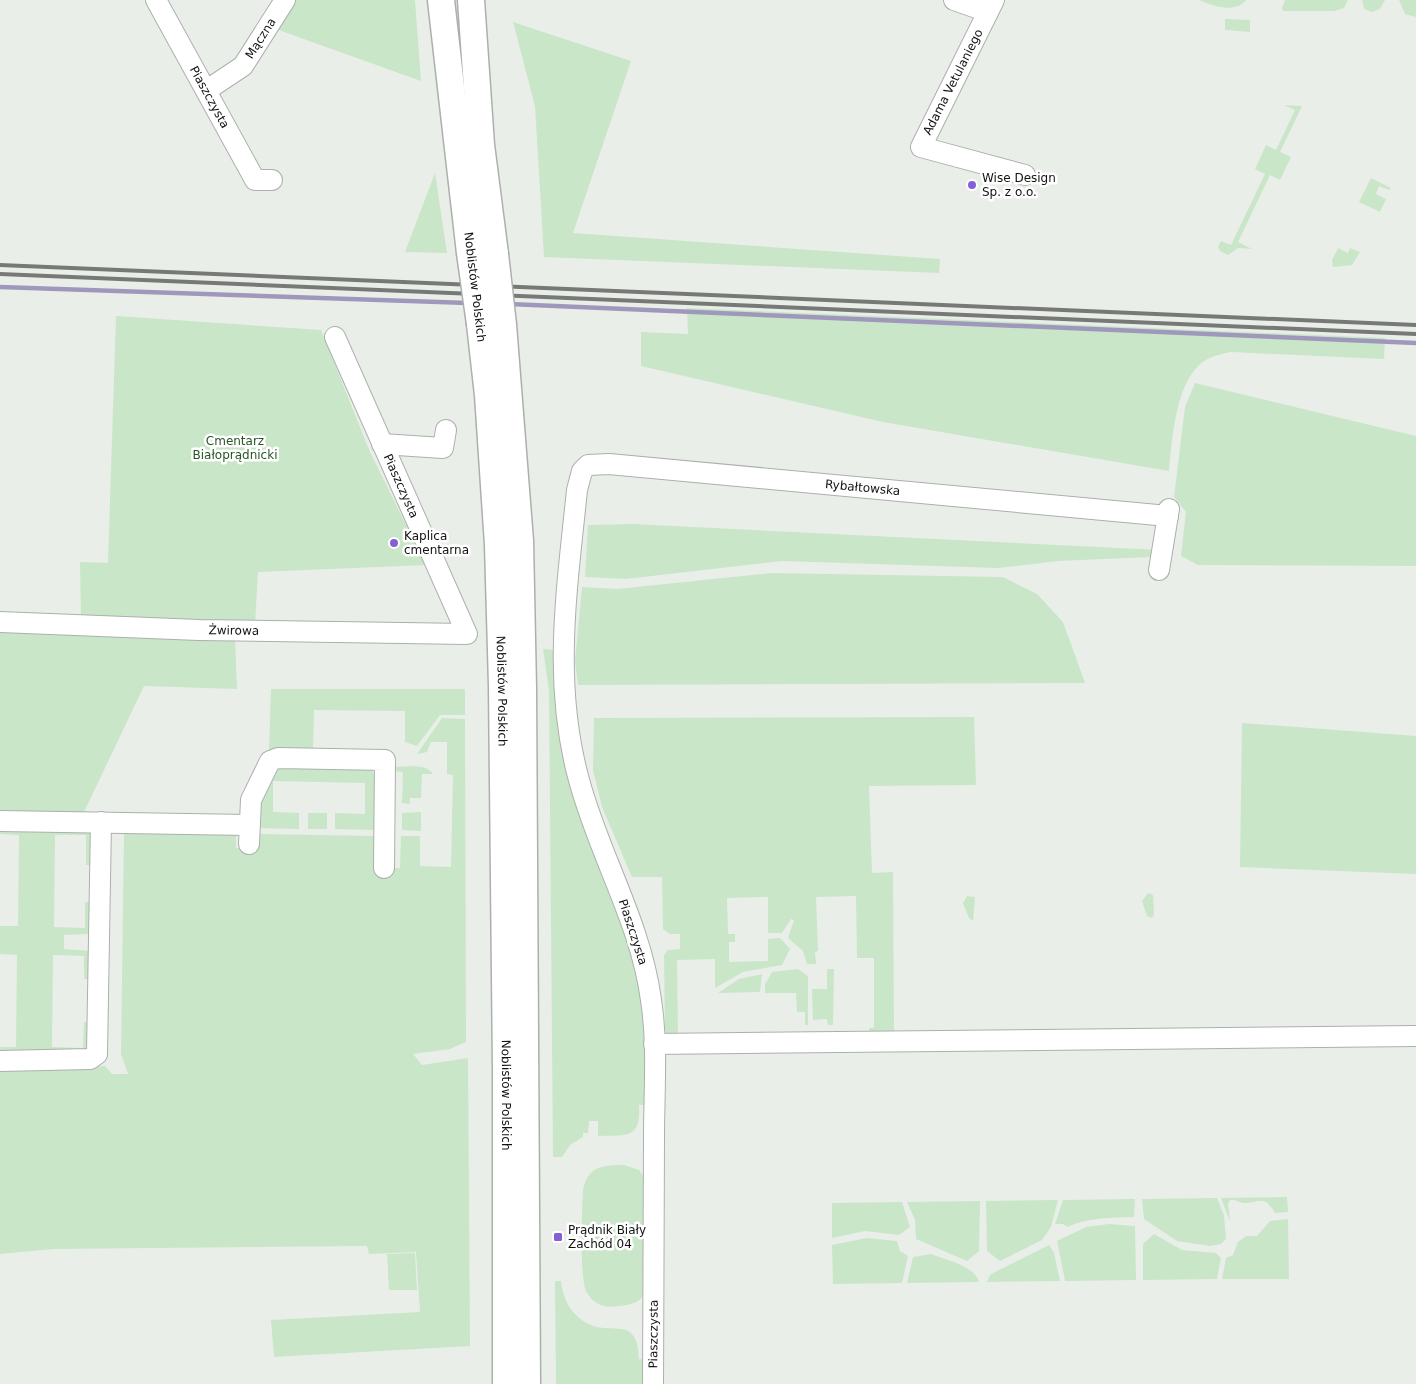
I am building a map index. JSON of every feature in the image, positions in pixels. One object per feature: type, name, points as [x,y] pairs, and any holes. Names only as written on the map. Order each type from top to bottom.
[{"type":"main road","name":"Noblistów Polskich","points":[[442,0],[446,56],[483,254],[520,541],[524,689],[527,1384]]},
{"type":"main road","name":"Noblistów Polskich","points":[[470,0],[481,145],[483,254]]},
{"type":"main road","name":"Noblistów Polskich","points":[[492,325],[488,395],[498,545],[502,686],[506,1070],[506,1384]]},
{"type":"street","name":"Piaszczysta","points":[[156,0],[256,180],[272,180]]},
{"type":"street","name":"Mączna","points":[[207,90],[243,66],[285,0]]},
{"type":"street","points":[[954,0],[991,6]]},
{"type":"street","name":"Adama Vetulaniego","points":[[991,6],[921,147],[1025,175]]},
{"type":"street","name":"Piaszczysta","points":[[335,337],[467,634]]},
{"type":"street","points":[[382,444],[443,448],[446,430]]},
{"type":"street","name":"Rybałtowska","points":[[578,490],[583,469],[588,465],[598,463],[1168,512],[1159,570]]},
{"type":"street","name":"Piaszczysta","points":[[578,490],[562,641],[563,690],[571,746],[581,788],[640,945],[652,1003],[654,1044],[653,1384]]},
{"type":"street","name":"Żwirowa","points":[[0,622],[199,630],[467,634]]},
{"type":"street","points":[[0,821],[101,822],[249,834],[252,797],[268,763],[272,759],[385,760],[384,868]]},
{"type":"street","points":[[0,1060],[90,1058],[97,1054],[101,822]]},
{"type":"street","points":[[654,1044],[1416,1036]]},
{"type":"green space","points":[[292,0],[415,0],[421,81],[273,28]]},
{"type":"green space","points":[[1199,0],[1246,0],[1236,7],[1230,8]]},
{"type":"green space","points":[[1285,0],[1348,0],[1344,8],[1334,11],[1283,11],[1282,8]]},
{"type":"green space","points":[[1362,0],[1385,0],[1380,9],[1372,12],[1364,9]]},
{"type":"green space","points":[[1399,0],[1416,0],[1416,17],[1405,14]]},
{"type":"green space","points":[[1225,19],[1250,20],[1250,32],[1225,30]]},
{"type":"green space","points":[[513,22],[631,61],[573,233],[940,259],[939,273],[544,257],[535,106]]},
{"type":"green space","points":[[1284,105],[1302,106],[1280,152],[1291,157],[1280,180],[1270,175],[1238,242],[1252,249],[1238,248],[1228,255],[1220,251],[1218,247],[1221,241],[1231,245],[1265,174],[1255,169],[1266,145],[1276,150],[1295,110]]},
{"type":"green space","points":[[435,173],[447,253],[405,252]]},
{"type":"green space","points":[[1371,178],[1391,188],[1389,190],[1379,186],[1376,194],[1386,199],[1380,212],[1359,202]]},
{"type":"green space","points":[[1338,248],[1348,253],[1350,248],[1360,252],[1352,265],[1333,267],[1332,260]]},
{"type":"green space","points":[[687,308],[1385,338],[1384,359],[1231,352],[1206,360],[1191,375],[1180,400],[1173,430],[1169,471],[883,422],[641,366],[641,332],[688,334]]},
{"type":"green space","name":"Cmentarz Białoprądnicki","points":[[116,316],[321,330],[370,452],[426,565],[258,572],[255,624],[81,618],[80,562],[108,563]]},
{"type":"green space","points":[[1195,383],[1416,436],[1416,566],[1198,565],[1181,556],[1186,512],[1174,497],[1185,407]]},
{"type":"green space","points":[[633,524],[1159,550],[1150,557],[1058,561],[998,568],[782,561],[626,579],[585,577],[588,525]]},
{"type":"green space","points":[[772,573],[1003,577],[1037,594],[1063,622],[1085,683],[578,685],[575,661],[582,587],[617,589]]},
{"type":"green space","points":[[0,628],[235,638],[237,689],[144,686],[83,814],[0,813]]},
{"type":"green space","points":[[543,649],[556,650],[560,738],[565,762],[629,942],[642,1002],[644,1036],[645,1105],[639,1105],[638,1124],[635,1130],[624,1135],[598,1136],[598,1121],[589,1121],[588,1133],[583,1133],[583,1137],[570,1145],[562,1157],[553,1157],[549,691]]},
{"type":"green space","points":[[271,689],[465,689],[465,715],[440,715],[417,746],[405,742],[405,711],[314,710],[313,752],[269,750]]},
{"type":"green space","points":[[974,717],[976,785],[869,786],[872,873],[893,872],[894,1032],[869,1032],[869,1028],[874,1028],[874,958],[857,958],[856,896],[816,897],[818,951],[815,952],[816,964],[807,964],[803,951],[788,938],[794,920],[791,919],[782,933],[768,933],[768,897],[727,898],[728,934],[735,934],[735,942],[729,942],[729,962],[768,961],[768,939],[780,938],[790,949],[782,965],[743,972],[715,988],[715,959],[677,960],[678,1035],[665,1034],[664,955],[668,950],[680,949],[680,934],[670,934],[663,929],[662,877],[632,877],[602,807],[593,770],[594,718]]},
{"type":"green space","points":[[442,718],[465,719],[466,1042],[450,1049],[413,1054],[422,1065],[468,1058],[470,1346],[274,1357],[271,1320],[420,1312],[416,1252],[369,1254],[367,1246],[53,1249],[0,1254],[0,1068],[105,1066],[112,1074],[128,1074],[121,1054],[124,833],[236,834],[236,848],[257,848],[257,834],[375,836],[374,868],[400,868],[401,836],[420,836],[420,866],[451,867],[453,775],[447,774],[447,742],[431,742],[427,752],[417,754]]},
{"type":"green space","points":[[1242,723],[1416,736],[1416,874],[1240,867]]},
{"type":"green space","points":[[278,767],[371,769],[376,777],[375,830],[335,829],[335,813],[365,814],[365,783],[273,781],[273,812],[299,813],[299,829],[257,828],[259,796]]},
{"type":"green space","points":[[395,767],[421,767],[426,768],[433,774],[422,774],[421,798],[410,798],[410,804],[402,803],[403,772],[390,771]]},
{"type":"green space","points":[[421,812],[421,831],[402,830],[402,813]]},
{"type":"green space","points":[[308,813],[327,813],[327,829],[308,829]]},
{"type":"green space","points":[[0,829],[88,830],[93,834],[93,865],[86,865],[86,835],[55,835],[54,927],[85,928],[85,902],[93,902],[89,934],[64,935],[64,949],[90,951],[92,979],[84,979],[84,956],[53,955],[52,1047],[83,1048],[84,1022],[91,1022],[87,1050],[0,1052],[0,1047],[16,1047],[17,955],[0,954],[0,926],[18,926],[19,835],[0,834]]},
{"type":"green space","points":[[1148,893],[1153,895],[1154,915],[1152,918],[1147,916],[1142,901]]},
{"type":"green space","points":[[967,896],[975,897],[973,921],[969,918],[963,903]]},
{"type":"green space","points":[[798,969],[808,976],[808,1025],[805,1025],[805,1012],[797,1012],[796,993],[765,993],[765,984],[772,972]]},
{"type":"green space","points":[[827,969],[834,969],[833,1025],[828,1025],[827,1019],[813,1020],[812,989],[827,989]]},
{"type":"green space","points":[[762,974],[760,992],[718,993],[739,979]]},
{"type":"green space","points":[[624,1165],[639,1170],[645,1179],[645,1292],[638,1301],[632,1304],[615,1307],[601,1305],[594,1301],[584,1286],[582,1244],[583,1190],[585,1182],[597,1168]]},
{"type":"green space","points":[[1287,1197],[1288,1212],[1275,1213],[1268,1204],[1262,1201],[1244,1203],[1230,1200],[1228,1204],[1230,1221],[1221,1198]]},
{"type":"green space","points":[[1217,1198],[1224,1215],[1226,1239],[1221,1244],[1210,1246],[1177,1241],[1144,1219],[1142,1199]]},
{"type":"green space","points":[[1135,1199],[1134,1217],[1092,1220],[1067,1227],[1063,1224],[1055,1224],[1063,1200]]},
{"type":"green space","points":[[1058,1200],[1051,1227],[1042,1240],[1000,1261],[987,1251],[986,1201]]},
{"type":"green space","points":[[980,1201],[979,1251],[967,1261],[916,1239],[915,1220],[907,1202]]},
{"type":"green space","points":[[902,1202],[910,1227],[899,1235],[865,1231],[832,1238],[832,1203]]},
{"type":"green space","points":[[1288,1219],[1289,1279],[1222,1279],[1226,1258],[1233,1255],[1238,1242],[1246,1236],[1257,1236],[1270,1221]]},
{"type":"green space","points":[[1109,1224],[1135,1226],[1136,1280],[1065,1281],[1057,1241],[1086,1227]]},
{"type":"green space","points":[[1154,1234],[1182,1250],[1216,1253],[1221,1258],[1217,1279],[1143,1280],[1143,1244]]},
{"type":"green space","points":[[867,1238],[897,1241],[900,1251],[908,1256],[902,1283],[833,1284],[832,1245]]},
{"type":"green space","points":[[1049,1245],[1054,1253],[1060,1281],[987,1282],[990,1275],[995,1272]]},
{"type":"green space","points":[[415,1253],[417,1290],[389,1290],[387,1254]]},
{"type":"green space","points":[[931,1254],[966,1267],[972,1271],[979,1282],[907,1283],[913,1257]]},
{"type":"green space","points":[[555,1281],[561,1281],[562,1290],[569,1306],[580,1319],[595,1326],[622,1329],[631,1333],[636,1342],[639,1359],[645,1360],[645,1384],[556,1384]]},
{"type":"waterway","points":[[0,287],[468,303]]},
{"type":"waterway","points":[[509,304],[1416,343]]},
{"type":"railway","points":[[0,265],[1416,325]]},
{"type":"railway","points":[[0,274],[1416,334]]},
{"type":"place","name":"Wise Design Sp. z o.o.","points":[[972,185]]},
{"type":"place","name":"Kaplica cmentarna","points":[[394,543]]},
{"type":"place","name":"Prądnik Biały Zachód 04","points":[[558,1237]]}]
